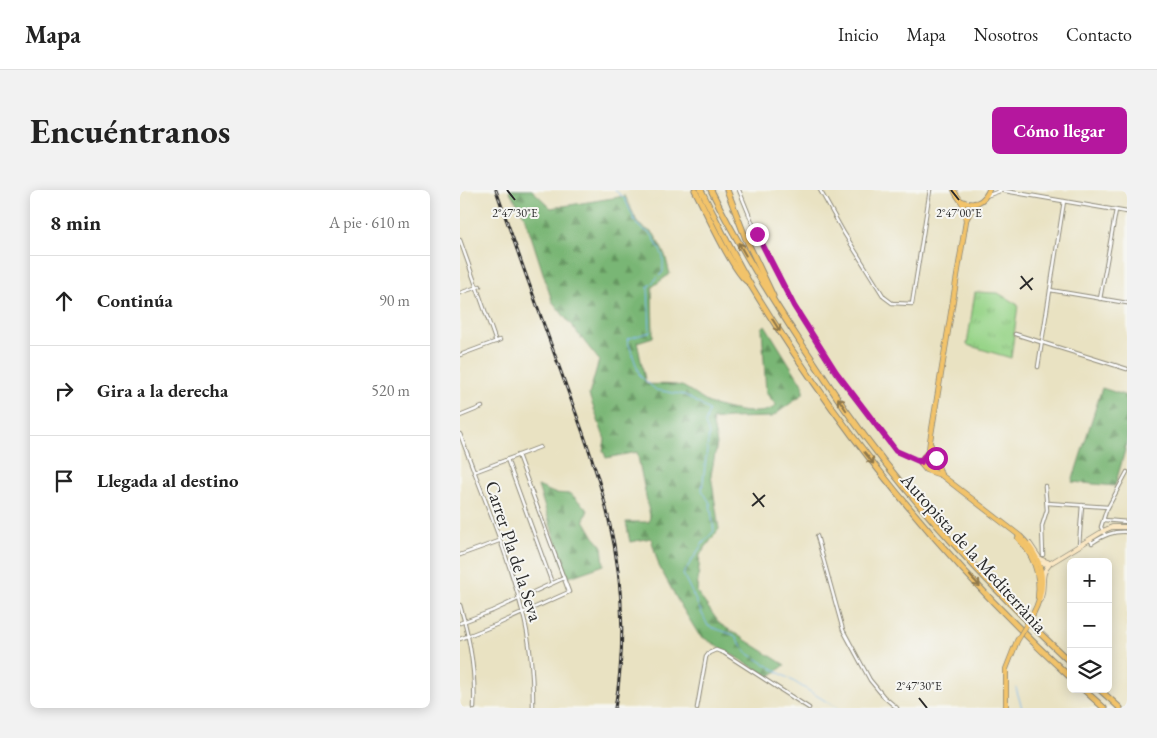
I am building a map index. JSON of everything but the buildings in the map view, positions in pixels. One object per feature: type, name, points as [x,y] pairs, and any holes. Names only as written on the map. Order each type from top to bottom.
[{"type":"highway","points":[[695,190],[742,278],[750,284]]},
{"type":"highway","name":"Autopista de la Mediterrània","points":[[701,190],[750,284],[823,396],[893,488],[982,589],[1067,674]]},
{"type":"highway","name":"Autopista de la Mediterrània","points":[[711,190],[725,220],[761,283],[845,409],[900,480],[990,582],[1067,659]]},
{"type":"highway","points":[[728,190],[746,239],[771,290],[776,306]]},
{"type":"highway","points":[[1087,693],[1104,708]]},
{"type":"highway","points":[[1103,693],[1120,708]]},
{"type":"main road","points":[[954,190],[962,201],[966,221],[930,441],[926,455],[921,462],[923,467],[941,475],[1023,539],[1039,563],[1042,582],[1039,602],[1017,641],[1006,669],[1006,708]]},
{"type":"main road","points":[[966,221],[975,204],[986,196],[989,190]]},
{"type":"main road","points":[[962,201],[975,204]]},
{"type":"main road","points":[[930,441],[941,475]]},
{"type":"main road","points":[[926,455],[931,454],[935,456]]},
{"type":"main road","points":[[930,470],[937,465]]},
{"type":"main road","points":[[1014,532],[1025,545],[1034,562],[1038,578],[1038,594],[1034,612]]},
{"type":"street","points":[[739,190],[757,234],[794,306],[836,372],[896,451],[921,462]]},
{"type":"street","points":[[820,190],[844,234],[884,297],[892,303],[912,304],[930,190]]},
{"type":"street","points":[[986,196],[1000,191],[1127,212]]},
{"type":"street","points":[[1038,367],[1064,201]]},
{"type":"street","points":[[1100,299],[1116,210]]},
{"type":"street","points":[[460,240],[498,341],[460,355]]},
{"type":"street","points":[[460,293],[478,287]]},
{"type":"street","points":[[1050,290],[1127,303]]},
{"type":"street","points":[[1015,334],[1127,369]]},
{"type":"street","points":[[460,416],[482,407]]},
{"type":"street","name":"Carrer Pla de la Seva","points":[[460,434],[523,612],[532,673],[533,708]]},
{"type":"street","points":[[474,472],[540,448]]},
{"type":"street","points":[[460,638],[569,592],[518,455]]},
{"type":"street","points":[[507,460],[552,583]]},
{"type":"street","points":[[1090,539],[1092,542],[1104,531],[1104,520],[1108,507],[1127,472]]},
{"type":"street","points":[[1043,555],[1042,526],[1047,510],[1045,486]]},
{"type":"street","points":[[1047,503],[1108,507]]},
{"type":"street","points":[[1079,546],[1082,505]]},
{"type":"street","points":[[1104,520],[1127,522]]},
{"type":"street","points":[[1104,520],[1110,528]]},
{"type":"street","points":[[1039,602],[1044,588],[1044,570],[1051,563],[1097,534],[1110,528],[1127,527]]},
{"type":"street","points":[[1104,531],[1127,532]]},
{"type":"street","points":[[817,536],[843,630],[870,680],[884,697],[897,708]]},
{"type":"street","points":[[1023,539],[1040,559],[1051,563]]},
{"type":"street","points":[[460,555],[499,541]]},
{"type":"street","points":[[1025,545],[1039,563],[1051,563]]},
{"type":"street","points":[[460,623],[564,578]]},
{"type":"street","points":[[460,605],[473,664],[474,708]]},
{"type":"street","points":[[697,708],[706,657],[711,651],[718,650],[809,708]]},
{"type":"green space","points":[[509,190],[532,190],[551,208],[625,196],[638,224],[654,234],[665,255],[670,274],[652,287],[653,337],[637,342],[646,384],[680,386],[707,402],[733,410],[753,412],[770,409],[776,405],[766,393],[762,328],[765,325],[803,386],[803,394],[772,417],[712,420],[717,444],[711,475],[719,529],[700,555],[697,592],[720,624],[785,665],[769,677],[699,635],[659,566],[651,538],[630,542],[626,522],[649,522],[650,516],[637,452],[606,458],[603,450],[605,440],[589,395],[599,360],[552,301],[525,217]]},
{"type":"green space","points":[[975,292],[998,293],[1018,305],[1011,358],[967,345]]},
{"type":"green space","points":[[1102,388],[1127,396],[1127,443],[1115,486],[1072,482]]},
{"type":"green space","points":[[538,486],[554,493],[571,494],[588,510],[584,520],[602,546],[604,565],[567,578]]},
{"type":"waterway","points":[[615,190],[625,199],[637,225],[652,235],[663,256],[663,272],[648,287],[650,332],[627,339],[640,376],[656,390],[685,395],[709,410],[705,424],[709,434],[702,490],[710,503],[714,531],[703,543],[683,574],[708,626],[734,635],[747,653],[837,708]]},
{"type":"waterway","points":[[1016,688],[1022,708]]},
{"type":"railway","points":[[496,190],[587,444],[608,516],[620,587],[622,636],[615,708]]},
{"type":"route","points":[[757,234],[794,306],[836,372],[896,451],[921,462],[924,456],[928,454],[936,458]]}]
